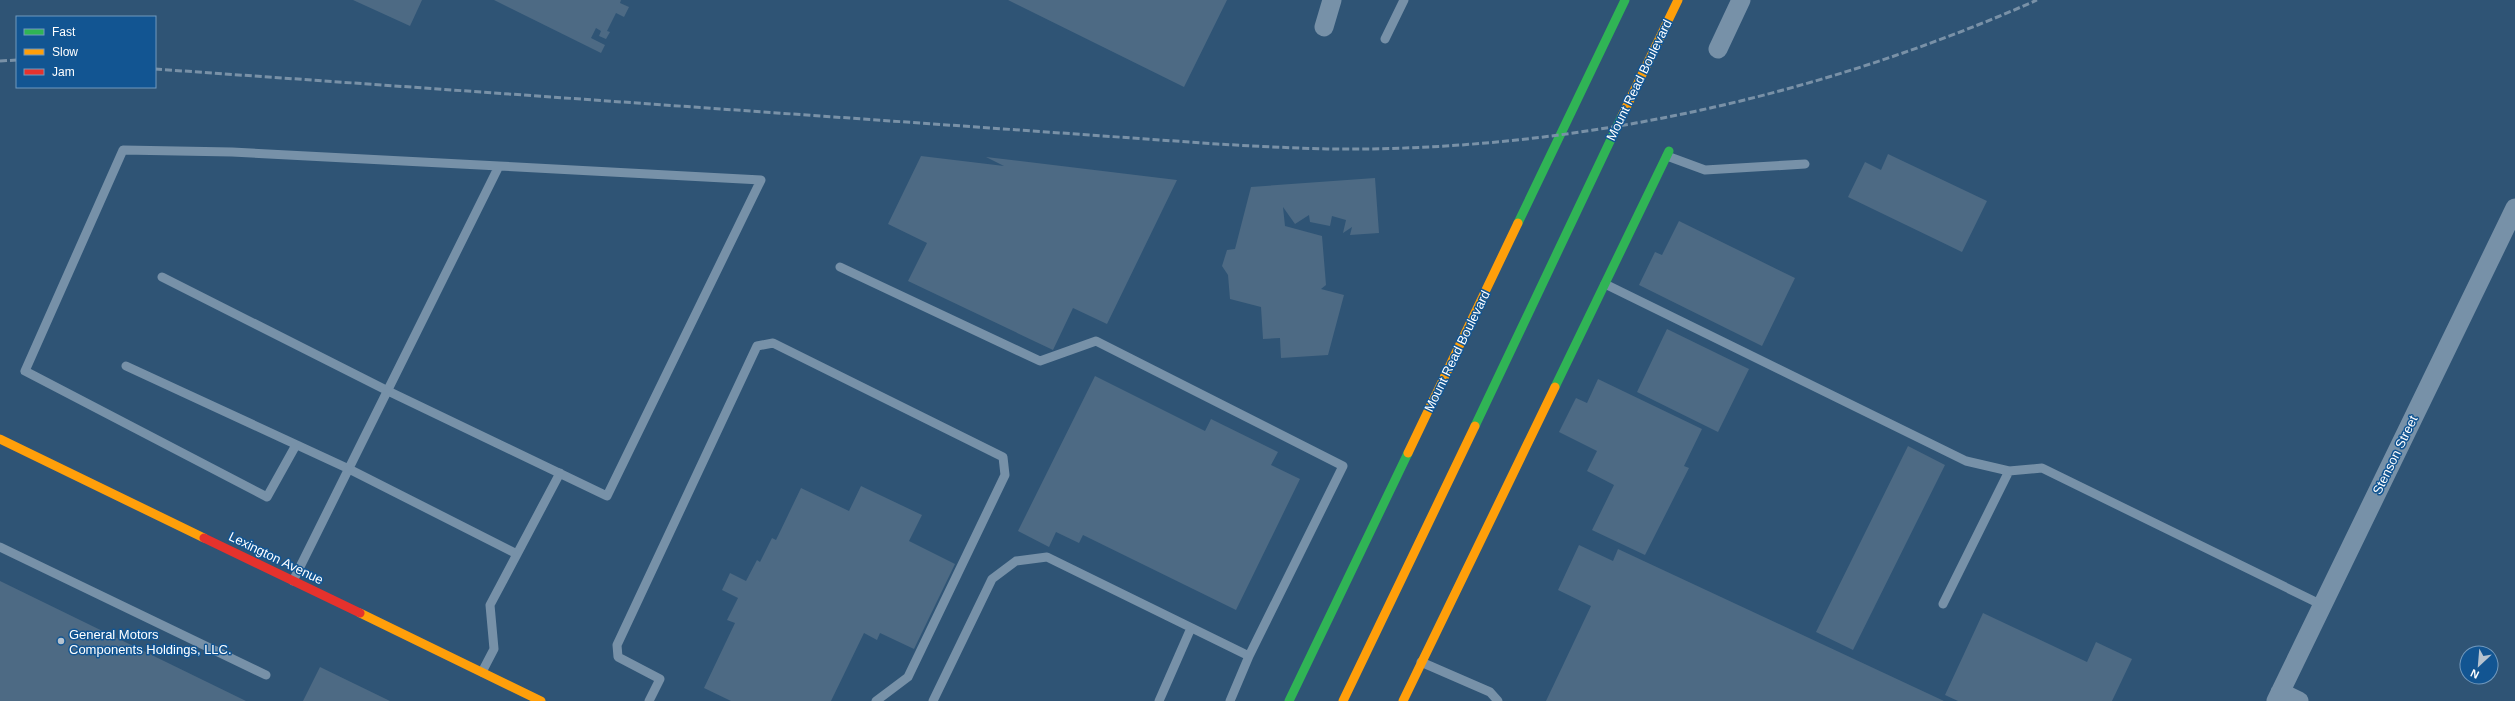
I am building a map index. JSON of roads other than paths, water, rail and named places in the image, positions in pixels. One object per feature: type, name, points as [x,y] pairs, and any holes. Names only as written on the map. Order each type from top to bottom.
[{"type":"main road","name":"Mount Read Boulevard","points":[[1289,701],[1625,0]]},
{"type":"main road","name":"Mount Read Boulevard","points":[[1343,701],[1678,0]]},
{"type":"main road","points":[[1403,701],[1668,153]]},
{"type":"main road","name":"Lexington Avenue","points":[[0,439],[541,701]]},
{"type":"street","points":[[1324,27],[1332,0]]},
{"type":"street","points":[[1718,49],[1741,0]]},
{"type":"street","name":"Stenson Street","points":[[2278,696],[2515,208]]},
{"type":"street","points":[[2278,696],[2299,701]]},
{"type":"lane","points":[[1385,39],[1404,0]]},
{"type":"lane","points":[[162,277],[388,391],[607,496],[761,180],[232,152],[124,150],[25,371],[267,497],[296,445]]},
{"type":"lane","points":[[1668,153],[1705,170],[1805,164]]},
{"type":"lane","points":[[293,581],[499,166]]},
{"type":"lane","points":[[840,267],[1040,361],[1096,341],[1343,466],[1249,656],[1230,701]]},
{"type":"lane","points":[[1604,284],[1966,461],[2009,471],[2042,468],[2322,605]]},
{"type":"lane","points":[[649,701],[660,679],[618,657],[617,645],[757,346],[773,343],[1003,457],[1005,475],[908,677],[876,701]]},
{"type":"lane","points":[[126,366],[349,470],[517,554]]},
{"type":"lane","points":[[1943,604],[2009,471]]},
{"type":"lane","points":[[482,672],[494,649],[490,605],[560,474]]},
{"type":"lane","points":[[0,547],[266,675]]},
{"type":"lane","points":[[933,701],[992,579],[1016,561],[1047,557],[1249,656]]},
{"type":"lane","points":[[1159,701],[1191,628]]},
{"type":"lane","points":[[1422,662],[1490,692],[1498,701]]},
{"type":"railway","points":[[156,69],[1217,144],[1327,149],[1418,147],[1509,141],[1600,129],[1690,112],[1779,91],[1867,65],[1953,35],[2037,0]]},
{"type":"railway","points":[[0,61],[16,60]]},
{"type":"place","name":"General Motors Components Holdings, LLC.","points":[[61,641]]}]
